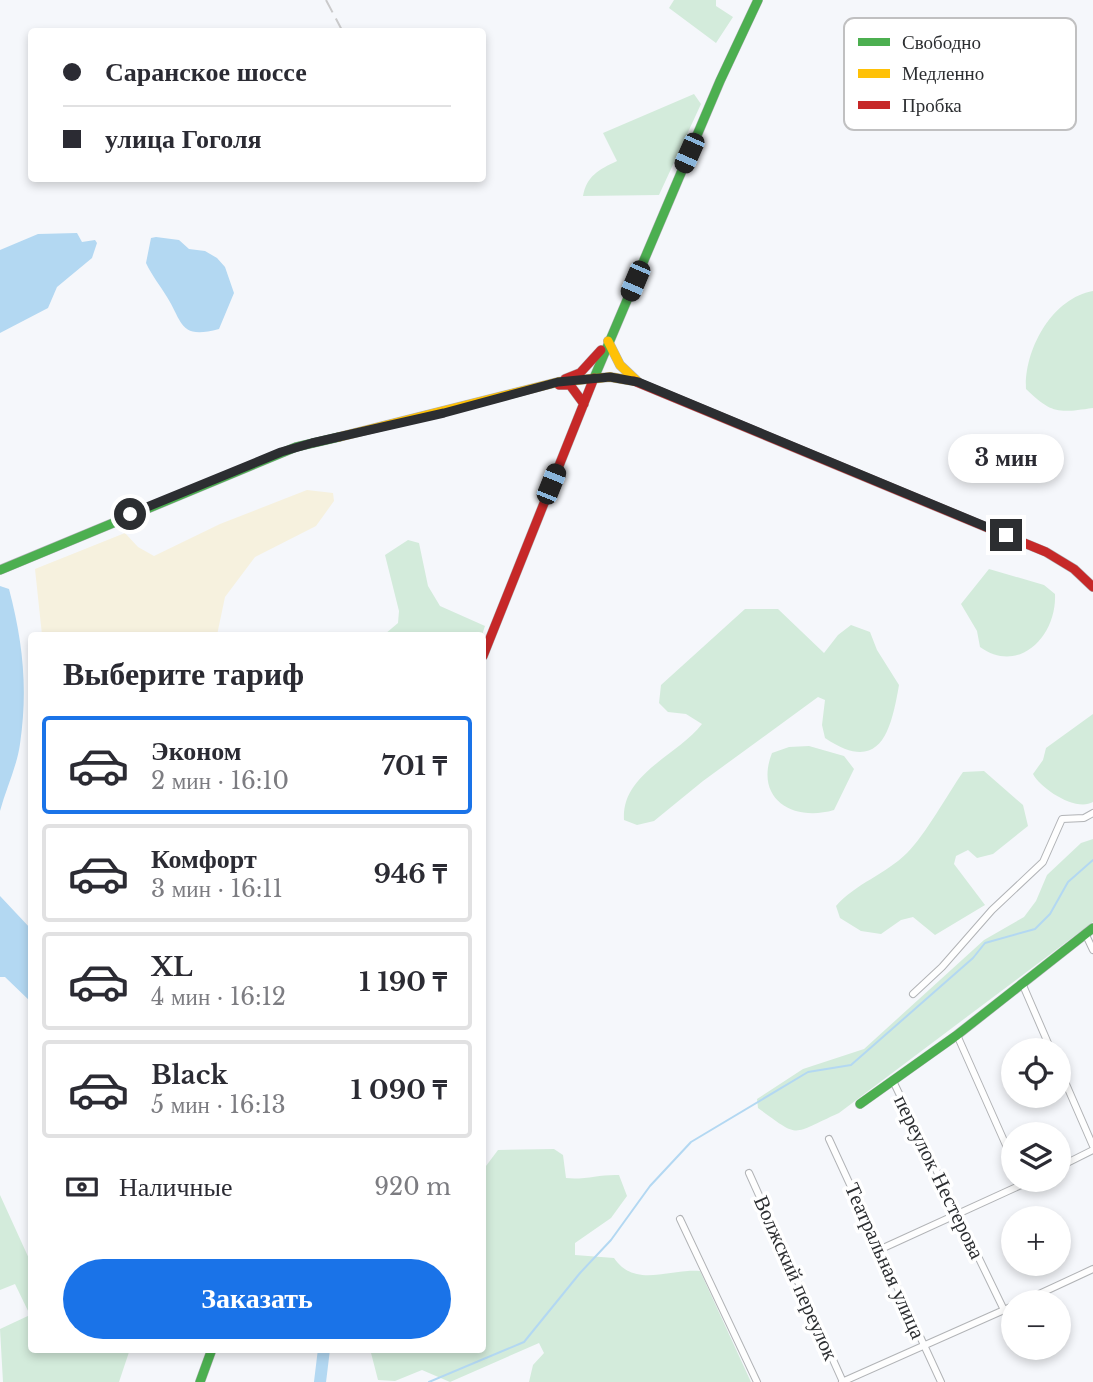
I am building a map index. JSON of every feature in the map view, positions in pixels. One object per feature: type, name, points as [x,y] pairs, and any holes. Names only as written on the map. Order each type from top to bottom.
[{"type":"main road","points":[[486,649],[608,341],[758,0]]},
{"type":"main road","points":[[0,570],[281,452],[558,382],[580,373],[608,341]]},
{"type":"main road","points":[[608,341],[620,365],[638,382]]},
{"type":"main road","points":[[558,382],[610,377],[638,382],[1046,552],[1074,569],[1093,587]]},
{"type":"main road","points":[[544,386],[570,385],[584,404]]},
{"type":"main road","points":[[860,1104],[957,1035],[1089,930]]},
{"type":"main road","points":[[200,1382],[211,1353]]},
{"type":"street","points":[[913,994],[942,967],[992,910],[1043,862],[1062,819],[1084,818],[1093,813]]},
{"type":"street","points":[[1089,930],[1093,950]]},
{"type":"street","points":[[1021,983],[1046,1038]]},
{"type":"street","points":[[957,1035],[1001,1134]]},
{"type":"street","name":"переулок Нестерова","points":[[893,1081],[1001,1305]]},
{"type":"street","points":[[1071,1096],[1093,1148],[1071,1160]]},
{"type":"street","name":"Театральная улица","points":[[829,1139],[941,1382]]},
{"type":"street","name":"Волжский переулок","points":[[749,1173],[842,1382]]},
{"type":"street","points":[[881,1249],[1003,1192]]},
{"type":"street","points":[[680,1219],[757,1382]]},
{"type":"street","points":[[1048,1290],[1093,1269]]},
{"type":"street","points":[[842,1382],[1001,1312]]},
{"type":"green space","points":[[674,0],[716,0],[716,6],[733,17],[716,43],[669,8]]},
{"type":"green space","points":[[694,94],[701,104],[659,195],[583,196],[587,183],[594,174],[617,161],[603,133]]},
{"type":"green space","points":[[1093,291],[1093,408],[1056,410],[1026,389],[1030,358],[1043,328],[1053,315],[1078,296]]},
{"type":"green space","points":[[408,540],[419,543],[428,586],[440,606],[485,626],[483,632],[387,632],[398,623],[399,611],[385,555]]},
{"type":"green space","points":[[989,569],[1044,585],[1055,594],[1050,624],[1033,647],[1021,654],[995,654],[980,647],[977,631],[961,604]]},
{"type":"green space","points":[[745,609],[778,609],[824,653],[838,635],[851,625],[870,632],[877,650],[899,685],[887,732],[880,743],[870,750],[859,752],[844,748],[825,738],[822,725],[825,700],[818,697],[703,781],[654,821],[637,825],[624,820],[625,804],[631,790],[652,767],[702,724],[686,714],[668,712],[659,703],[661,685]]},
{"type":"green space","points":[[1093,714],[1093,802],[1078,804],[1051,792],[1033,774],[1043,760],[1046,748]]},
{"type":"green space","points":[[809,746],[844,756],[854,769],[834,810],[804,813],[792,809],[781,803],[768,783],[772,753],[789,747]]},
{"type":"green space","points":[[984,771],[1023,805],[1028,826],[993,854],[977,858],[968,850],[956,856],[954,864],[985,905],[935,935],[913,917],[901,920],[881,934],[861,931],[840,918],[836,906],[852,891],[907,853],[929,825],[963,772]]},
{"type":"green space","points":[[1093,839],[1093,922],[839,1113],[812,1126],[796,1130],[782,1125],[758,1108],[757,1099],[803,1069],[864,1049],[984,940],[1024,917],[1036,901],[1047,875],[1081,843]]},
{"type":"green space","points":[[554,1149],[563,1155],[566,1178],[619,1175],[627,1196],[611,1218],[575,1243],[575,1255],[614,1258],[632,1273],[643,1275],[700,1271],[751,1382],[529,1382],[533,1365],[544,1353],[539,1343],[450,1382],[422,1370],[395,1381],[378,1380],[371,1353],[486,1353],[486,1166],[498,1150]]},
{"type":"green space","points":[[0,1195],[28,1256],[28,1311],[15,1284],[0,1290]]},
{"type":"green space","points":[[28,1316],[28,1353],[129,1353],[119,1382],[3,1382],[0,1329]]},
{"type":"sand","points":[[307,490],[333,493],[334,501],[316,526],[255,557],[225,597],[218,632],[42,632],[35,569],[125,533],[138,547],[154,556],[220,524]]},
{"type":"water","points":[[77,233],[82,242],[95,240],[97,243],[92,258],[57,287],[48,308],[0,333],[0,250],[38,234]]},
{"type":"water","points":[[151,238],[179,240],[189,249],[205,251],[225,267],[234,293],[219,329],[196,332],[189,330],[180,321],[146,263]]},
{"type":"water","points":[[0,586],[9,589],[14,609],[21,647],[24,704],[19,752],[0,811]]},
{"type":"water","points":[[0,896],[28,926],[28,999],[5,977],[0,977]]},
{"type":"waterway","points":[[429,1382],[524,1342],[580,1273],[611,1240],[650,1186],[691,1142],[808,1072],[851,1065],[973,958],[985,943],[1035,929],[1050,914],[1068,882],[1093,860]]},
{"type":"waterway","points":[[320,1382],[324,1353]]},
{"type":"railway","points":[[326,0],[341,28]]},
{"type":"traffic: fast","points":[[594,378],[720,81],[758,0]]},
{"type":"traffic: fast","points":[[0,570],[296,447],[339,437]]},
{"type":"traffic: fast","points":[[860,1104],[957,1035],[1093,928]]},
{"type":"traffic: fast","points":[[200,1382],[211,1353]]},
{"type":"traffic: slow","points":[[608,341],[620,365],[638,382]]},
{"type":"traffic: slow","points":[[339,437],[558,382],[610,377],[634,381]]},
{"type":"traffic: jam","points":[[565,379],[580,373],[601,350]]},
{"type":"traffic: jam","points":[[486,648],[594,378]]},
{"type":"traffic: jam","points":[[634,381],[1046,552],[1074,569],[1093,587]]},
{"type":"traffic: jam","points":[[559,385],[570,385],[584,404]]},
{"type":"route","points":[[130,514],[296,447],[444,413],[558,382],[610,377],[638,382],[1006,535]]}]
